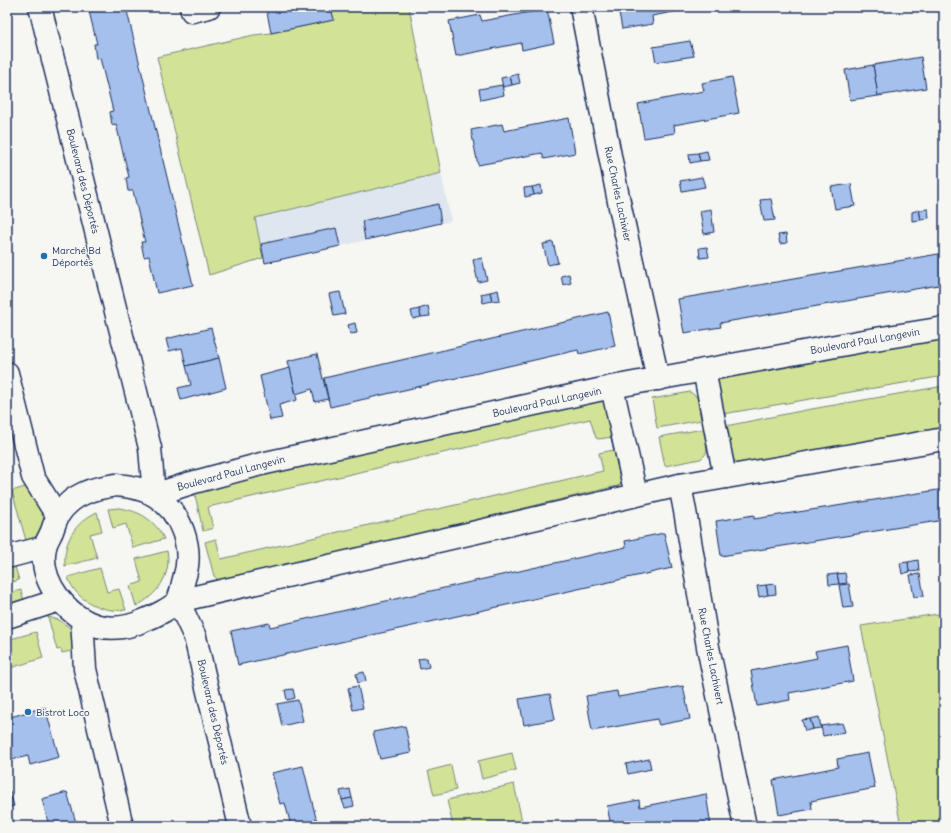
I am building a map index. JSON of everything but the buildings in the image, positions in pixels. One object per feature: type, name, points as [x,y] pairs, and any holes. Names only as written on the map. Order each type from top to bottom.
[{"type":"street","name":"Boulevard des Déportés","points":[[40,7],[150,448],[154,495]]},
{"type":"street","points":[[191,7],[192,11],[209,7]]},
{"type":"street","name":"Rue Charles Lachivier","points":[[581,7],[620,207],[658,379]]},
{"type":"street","name":"Boulevard Paul Langevin","points":[[154,495],[191,482],[261,464],[612,387],[863,340],[944,328]]},
{"type":"street","points":[[704,370],[725,477]]},
{"type":"street","points":[[7,373],[34,477],[51,506],[58,514]]},
{"type":"street","points":[[612,387],[636,495]]},
{"type":"street","points":[[178,600],[185,576],[188,558],[186,539],[179,522],[168,507],[154,495],[136,487],[129,486],[116,485],[96,488],[81,494],[67,504],[58,514],[45,547],[45,563],[48,577],[53,589],[60,600],[82,620],[99,626],[116,628],[134,626],[159,614],[178,600],[636,495],[725,477],[944,439]]},
{"type":"street","name":"Rue Charles Lachivert","points":[[680,486],[708,647],[744,826]]},
{"type":"street","points":[[7,558],[45,547]]},
{"type":"street","points":[[7,617],[60,600]]},
{"type":"street","name":"Boulevard des Déportés","points":[[178,600],[195,637],[240,826]]},
{"type":"street","points":[[82,620],[85,669],[122,826]]},
{"type":"shaded area","points":[[441,173],[451,221],[265,263],[254,218]]},
{"type":"green space","points":[[331,7],[409,7],[441,173],[255,218],[263,258],[209,275],[157,57],[254,35],[271,33],[333,20]]},
{"type":"green space","points":[[944,332],[944,376],[723,414],[716,379]]},
{"type":"green space","points":[[944,386],[944,430],[738,464],[730,452],[726,426],[806,410]]},
{"type":"green space","points":[[690,392],[697,397],[701,420],[657,428],[652,399]]},
{"type":"green space","points":[[603,395],[612,437],[596,438],[590,419],[208,507],[213,528],[203,531],[194,490]]},
{"type":"green space","points":[[703,429],[707,446],[704,456],[700,459],[665,466],[659,437]]},
{"type":"green space","points":[[614,450],[621,482],[620,485],[617,486],[219,581],[214,576],[205,542],[216,539],[221,559],[603,471],[599,453]]},
{"type":"green space","points":[[25,487],[32,487],[43,506],[44,512],[43,523],[39,533],[27,544],[12,491]]},
{"type":"green space","points":[[119,508],[134,511],[146,518],[156,527],[164,539],[133,548],[126,524],[113,528],[108,509]]},
{"type":"green space","points":[[97,512],[102,531],[90,534],[97,558],[65,566],[66,549],[72,534],[82,521]]},
{"type":"green space","points":[[167,551],[167,568],[161,584],[150,597],[136,606],[130,586],[142,582],[136,559]]},
{"type":"green space","points":[[15,567],[19,580],[7,584],[7,569]]},
{"type":"green space","points":[[100,568],[107,592],[119,589],[126,610],[108,609],[91,604],[77,593],[68,577]]},
{"type":"green space","points":[[21,590],[25,604],[7,609],[7,594]]},
{"type":"green space","points":[[944,613],[944,826],[901,826],[861,626]]},
{"type":"green space","points":[[48,617],[59,620],[70,628],[75,650],[62,653],[61,649],[57,650]]},
{"type":"green space","points":[[36,632],[43,658],[7,669],[7,640]]},
{"type":"green space","points":[[512,753],[516,770],[482,779],[478,761]]},
{"type":"green space","points":[[451,765],[456,790],[434,795],[428,771]]},
{"type":"green space","points":[[514,784],[523,826],[453,826],[447,800]]},
{"type":"place","name":"Marché Bd Déportés","points":[[44,256]]},
{"type":"place","name":"Bistrot Loco","points":[[28,712]]}]
